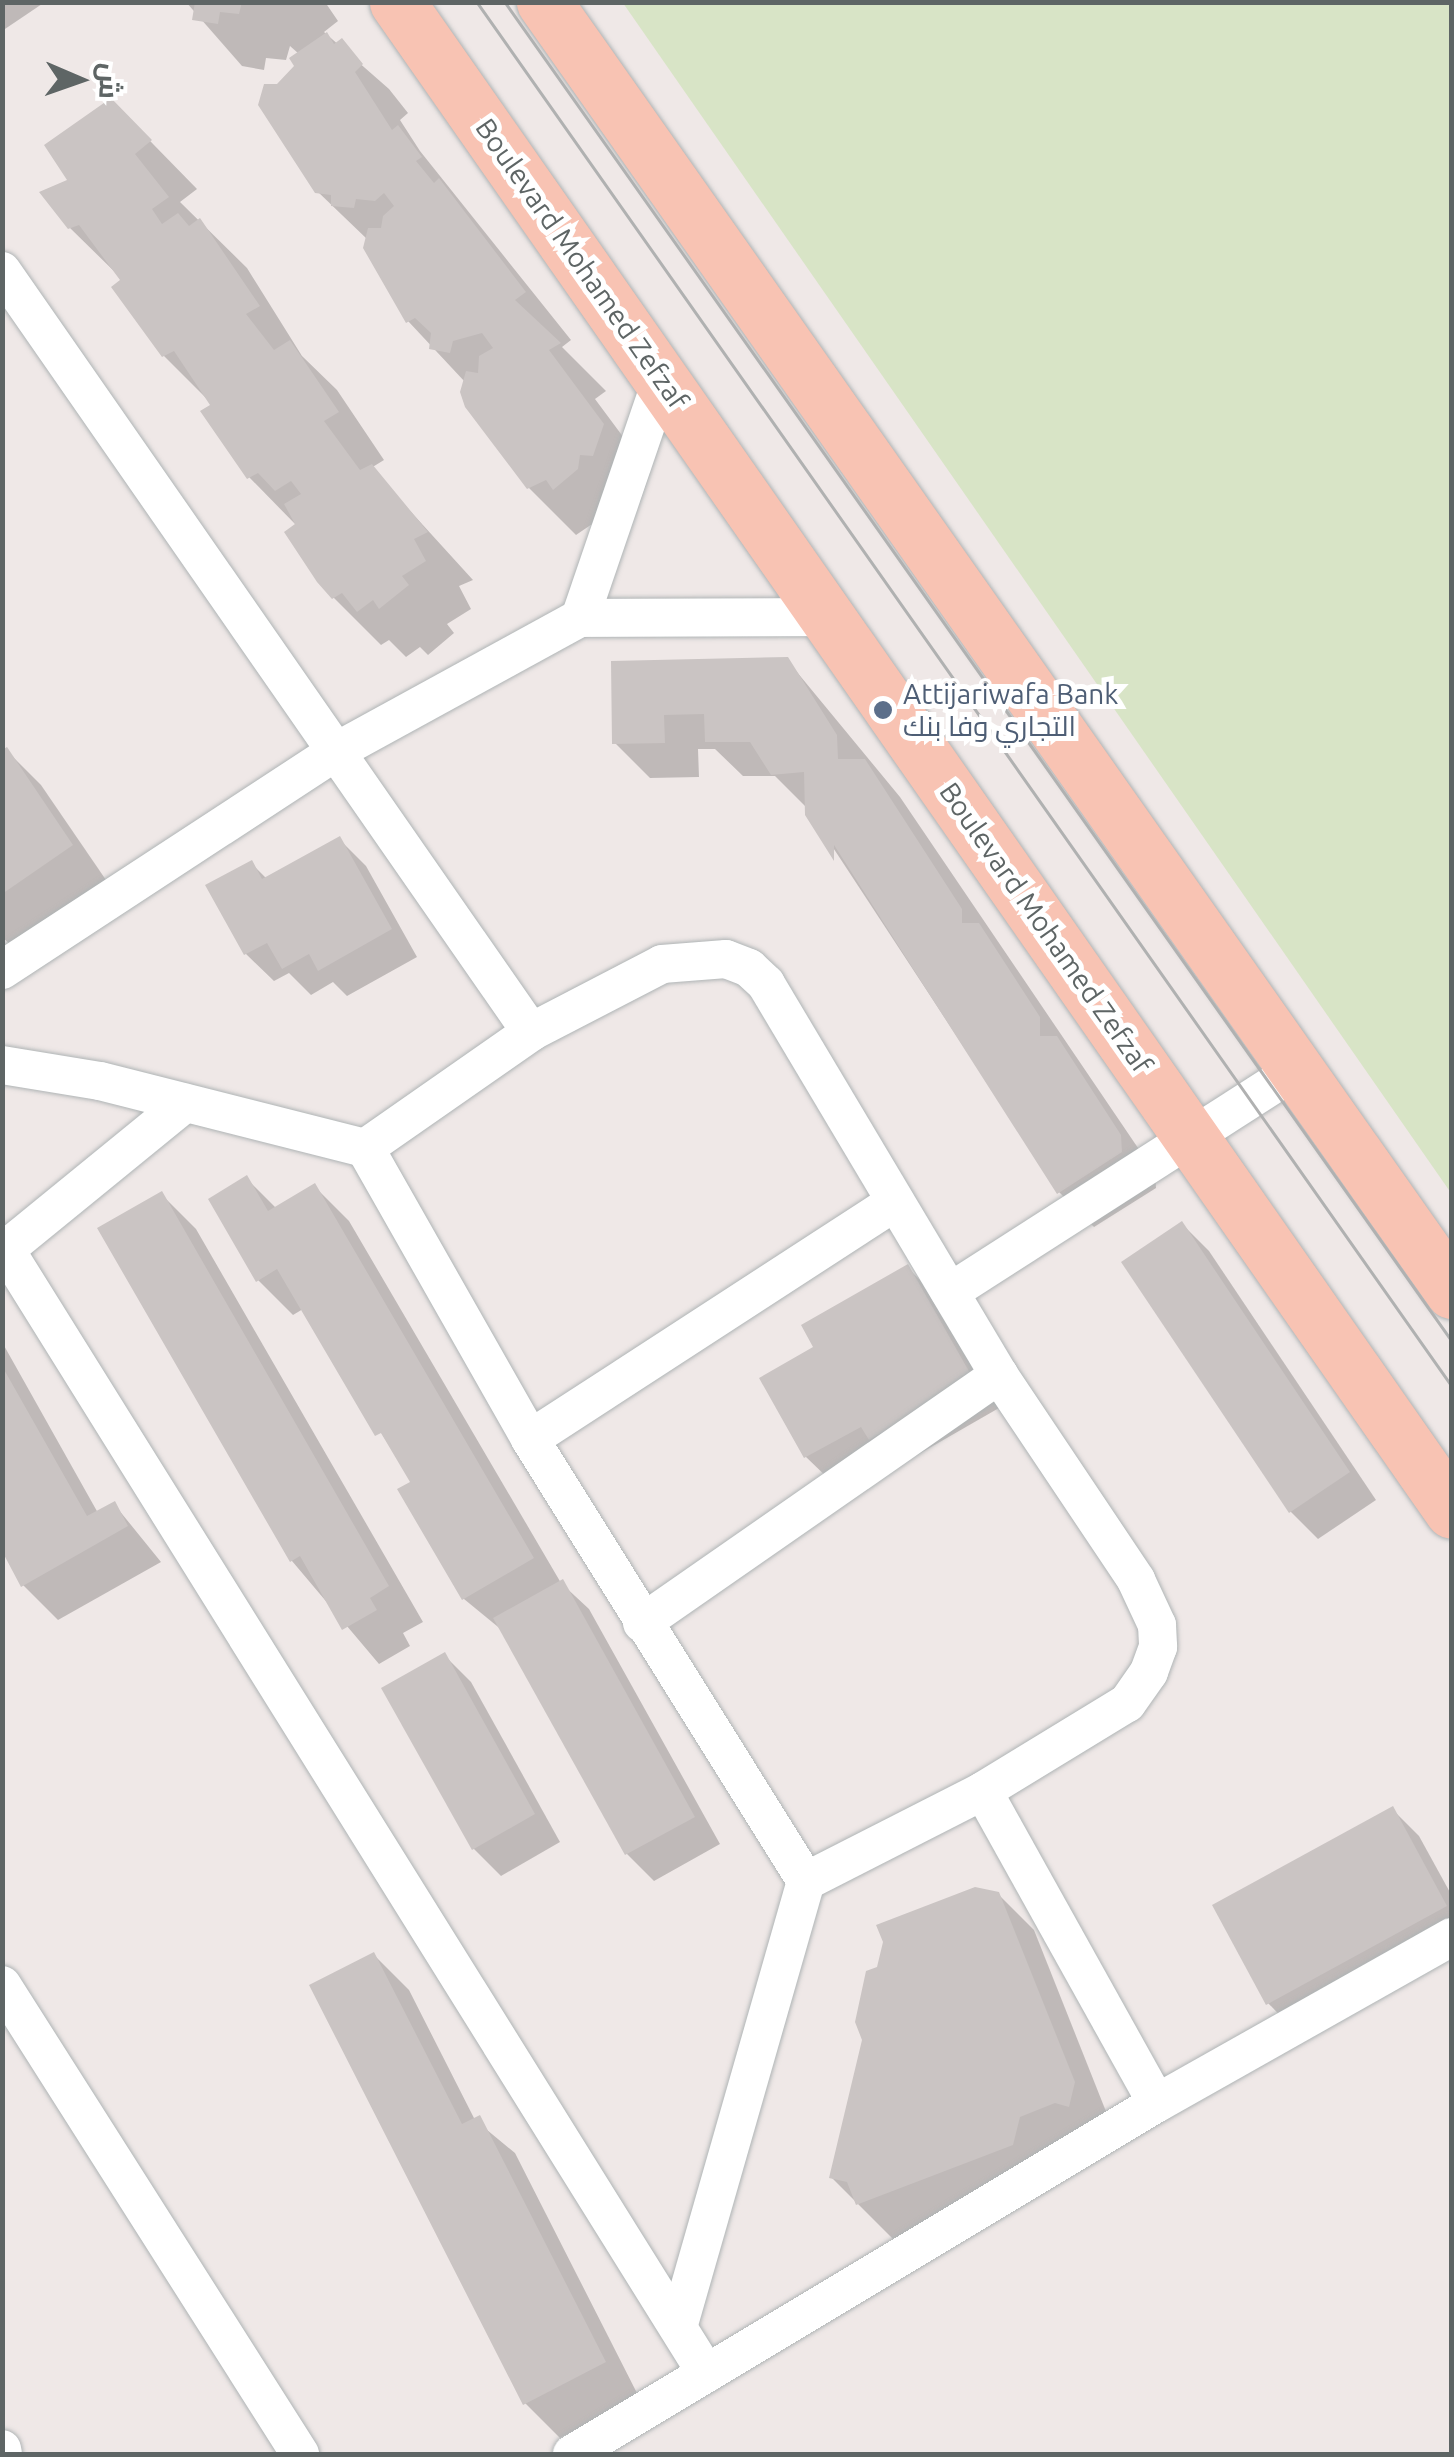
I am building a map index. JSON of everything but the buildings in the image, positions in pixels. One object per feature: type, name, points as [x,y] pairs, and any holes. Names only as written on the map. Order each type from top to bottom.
[{"type":"main road","name":"Boulevard Mohamed Zefzaf","points":[[398,2],[1188,1140],[1452,1511]]},
{"type":"main road","points":[[544,2],[1452,1291]]},
{"type":"street","points":[[2,272],[531,1032]]},
{"type":"street","points":[[580,618],[662,379]]},
{"type":"street","points":[[2,970],[335,752],[580,618],[828,617]]},
{"type":"street","points":[[365,1148],[531,1032],[662,964],[726,959],[749,968],[766,984],[999,1375],[1136,1580],[1157,1625],[1158,1647],[1141,1688],[1127,1703],[983,1791],[806,1881],[679,2324]]},
{"type":"street","points":[[2,1064],[185,1102],[365,1148],[530,1438],[806,1881]]},
{"type":"street","points":[[950,1292],[1296,1070]]},
{"type":"street","points":[[185,1102],[4,1247],[679,2324],[706,2374]]},
{"type":"street","points":[[530,1438],[895,1202]]},
{"type":"street","points":[[642,1623],[999,1375]]},
{"type":"street","points":[[983,1791],[1157,2103]]},
{"type":"street","points":[[572,2454],[1157,2103],[1452,1937]]},
{"type":"street","points":[[2,1985],[300,2454]]},
{"type":"green space","points":[[623,3],[1451,3],[1451,1193]]},
{"type":"tram line","points":[[477,2],[1452,1386]]},
{"type":"tram line","points":[[505,2],[1452,1341]]},
{"type":"place","name":"Attijariwafa Bank التجاري وفا بنك","points":[[883,710]]}]
